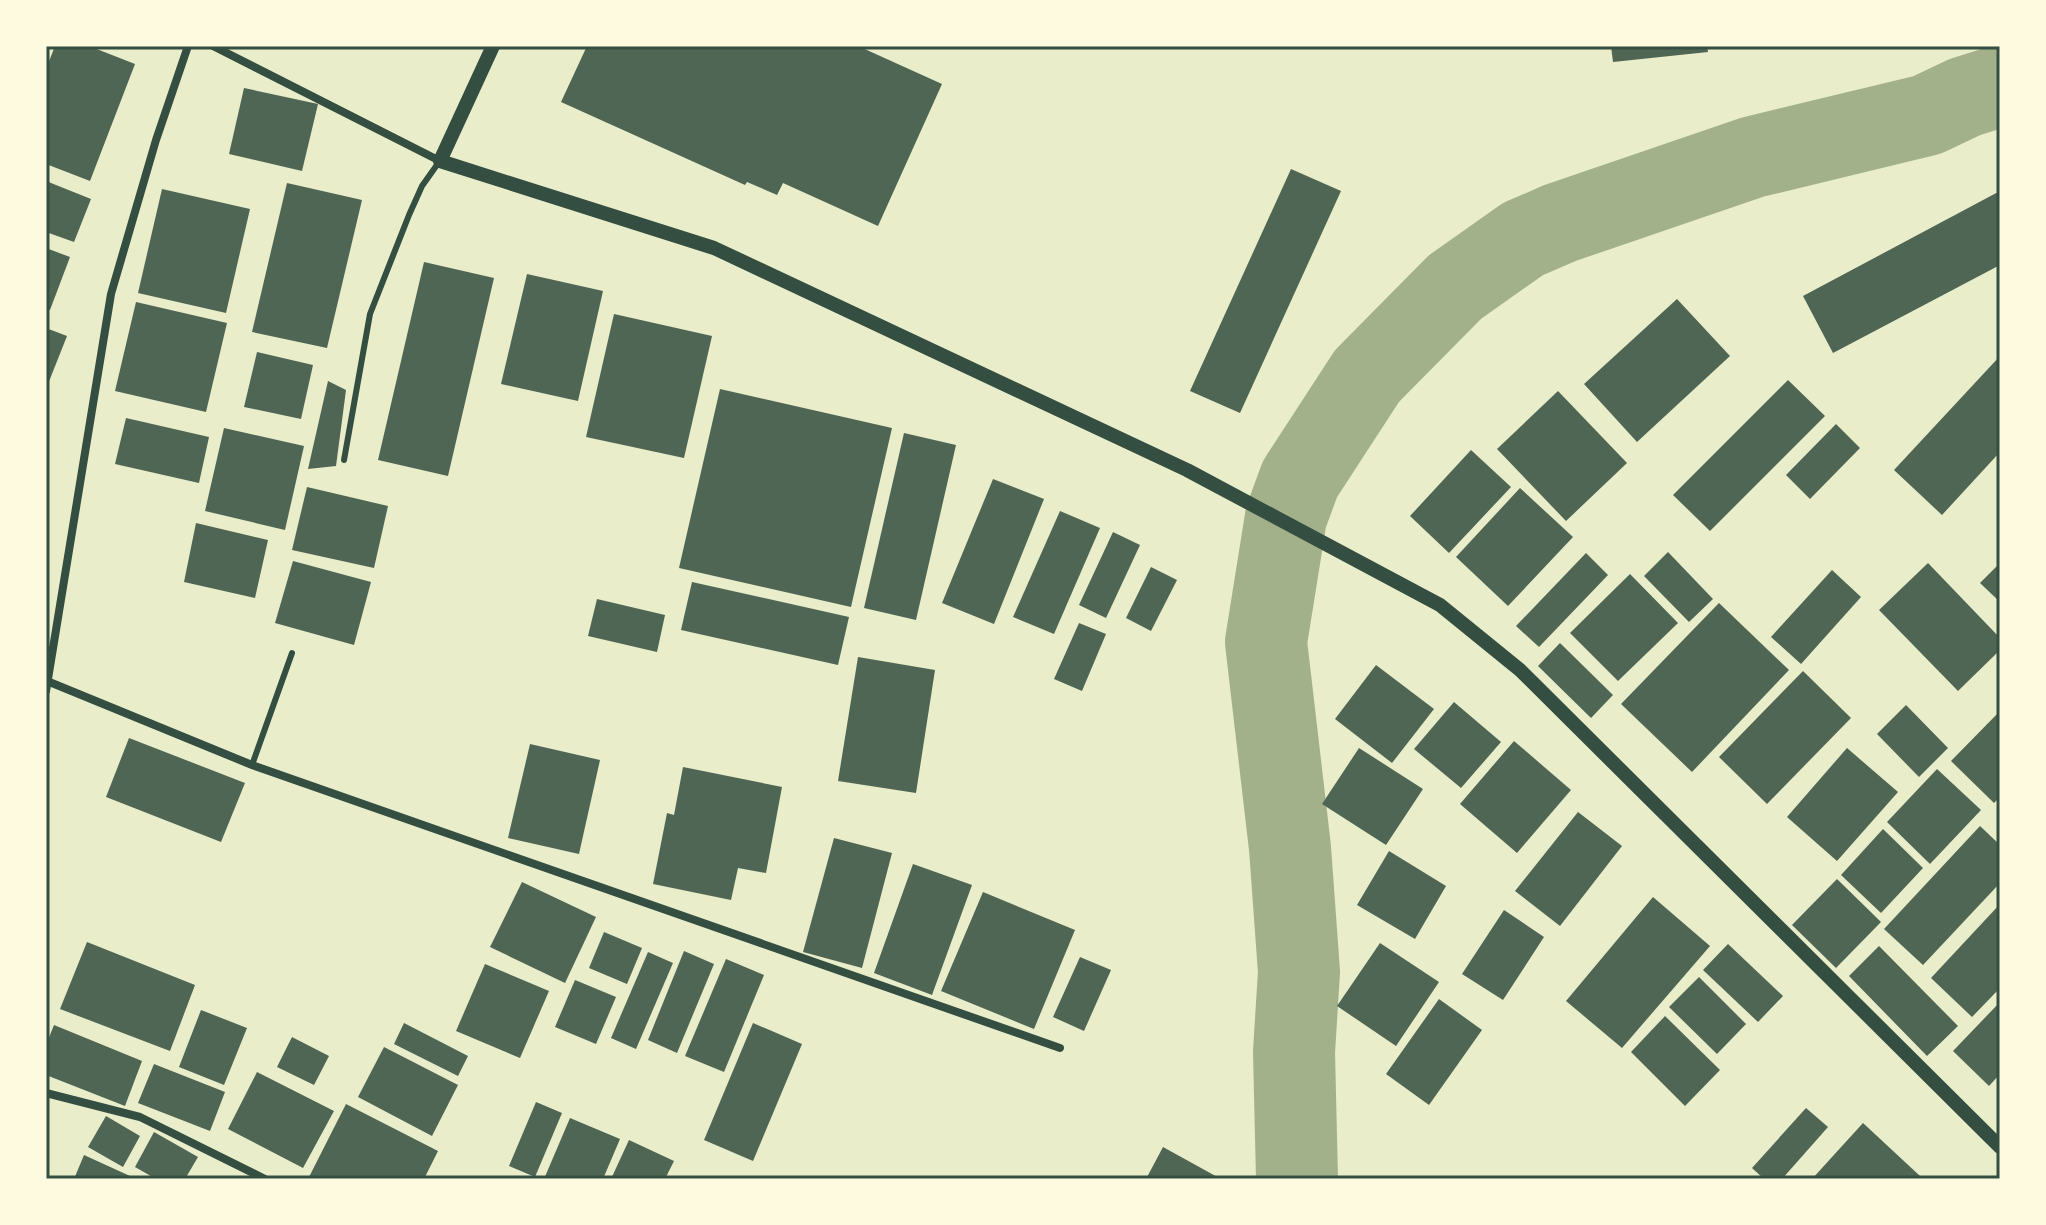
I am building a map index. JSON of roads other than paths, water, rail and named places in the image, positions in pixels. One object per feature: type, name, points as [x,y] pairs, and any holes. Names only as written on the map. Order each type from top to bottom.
[{"type":"street","points":[[46,691],[111,294],[156,140],[188,46]]},
{"type":"street","points":[[213,46],[440,161],[714,248],[1187,470],[1440,605],[1520,670],[2000,1147]]},
{"type":"street","points":[[440,161],[493,46]]},
{"type":"street","points":[[47,681],[252,765],[1060,1048]]},
{"type":"street","points":[[46,1093],[140,1117],[265,1179]]},
{"type":"lane","points":[[344,460],[370,314],[422,186],[440,161]]},
{"type":"lane","points":[[252,765],[292,653]]},
{"type":"waterway","points":[[1297,1179],[1294,1052],[1299,972],[1290,848],[1266,642],[1286,517],[1300,479],[1367,376],[1455,287],[1523,239],[1560,223],[1753,157],[1927,115],[1965,97],[2000,86]]}]
